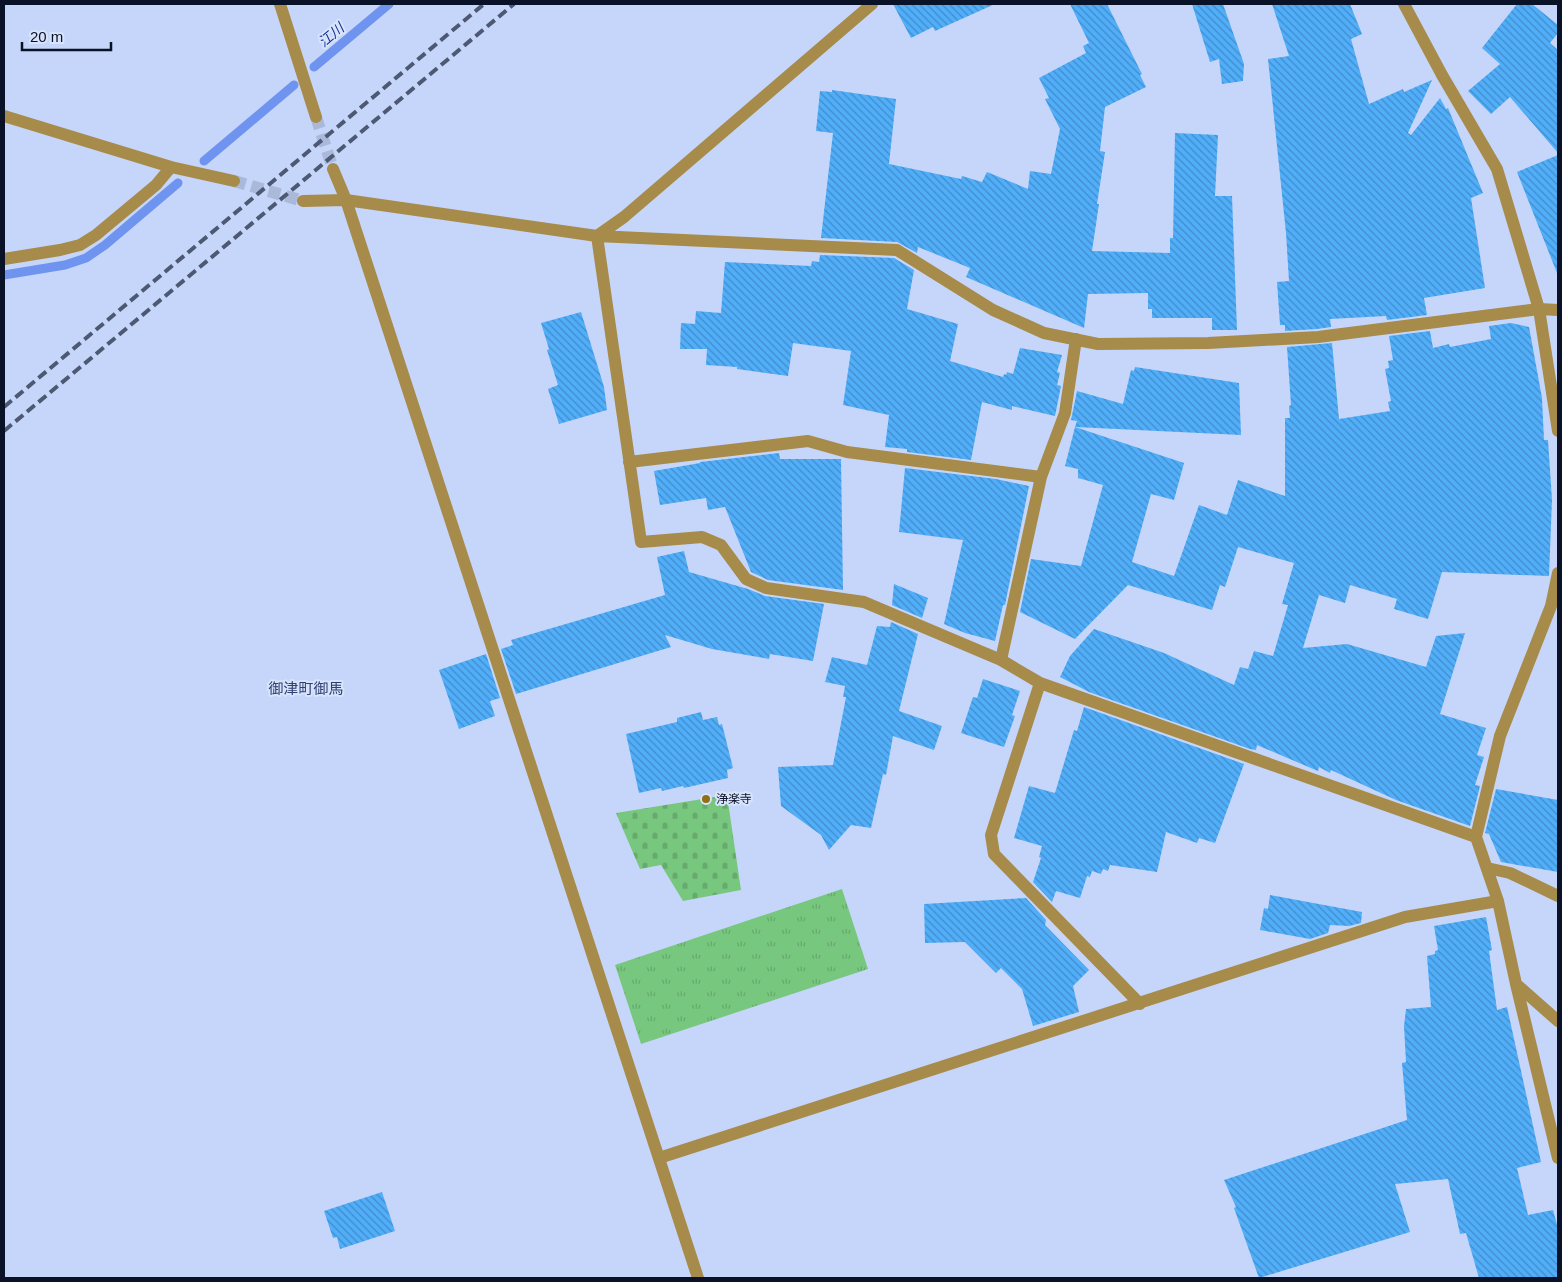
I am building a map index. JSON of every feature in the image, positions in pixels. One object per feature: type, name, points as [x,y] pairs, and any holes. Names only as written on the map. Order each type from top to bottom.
[{"type":"street","points":[[280,4],[316,117]]},
{"type":"street","points":[[597,236],[624,217],[872,4]]},
{"type":"street","points":[[1404,4],[1442,76],[1497,169],[1539,309],[1558,431]]},
{"type":"street","points":[[4,116],[171,167],[234,181]]},
{"type":"street","points":[[4,259],[60,250],[80,244],[96,235],[156,185],[171,167]]},
{"type":"street","points":[[333,168],[346,200],[698,1278]]},
{"type":"street","points":[[303,201],[346,200],[597,236],[897,250],[992,310],[1044,333],[1098,344],[1178,343],[1318,337],[1539,309],[1558,310]]},
{"type":"street","points":[[597,236],[641,542],[702,536],[721,545],[746,579],[766,588],[864,602],[1001,660],[1040,683],[1476,836]]},
{"type":"street","points":[[1001,660],[1041,477],[1065,413],[1076,339]]},
{"type":"street","points":[[629,462],[808,441],[847,452],[1041,477]]},
{"type":"street","points":[[1558,573],[1551,606],[1500,736],[1476,836],[1498,901],[1558,1158]]},
{"type":"street","points":[[1040,683],[991,835],[994,854],[1140,1004]]},
{"type":"street","points":[[1487,868],[1510,873],[1558,896]]},
{"type":"street","points":[[659,1158],[1405,917],[1498,901]]},
{"type":"street","points":[[1516,984],[1558,1021]]},
{"type":"green space","points":[[727,795],[741,890],[683,901],[661,865],[640,869],[616,813]]},
{"type":"green space","points":[[842,889],[868,969],[641,1044],[615,965]]},
{"type":"building","points":[[893,4],[995,4],[935,31],[933,27],[911,38]]},
{"type":"building","points":[[1070,4],[1107,4],[1142,74],[1140,75],[1146,87],[1105,107],[1100,151],[1105,152],[1092,251],[1170,253],[1170,238],[1173,238],[1175,133],[1218,135],[1215,196],[1232,196],[1237,330],[1212,330],[1212,318],[1152,318],[1152,309],[1148,309],[1148,293],[1088,294],[1084,328],[966,277],[970,268],[918,247],[917,253],[897,242],[821,238],[833,133],[816,131],[820,91],[832,92],[832,90],[896,99],[889,164],[961,179],[962,176],[982,182],[987,172],[1028,189],[1030,171],[1051,174],[1060,129],[1045,99],[1049,98],[1039,78],[1086,53],[1083,46],[1089,43]]},
{"type":"building","points":[[1192,4],[1223,4],[1244,64],[1243,81],[1222,84],[1219,59],[1210,62]]},
{"type":"building","points":[[1272,4],[1350,4],[1362,34],[1351,39],[1369,104],[1403,89],[1404,92],[1432,80],[1408,133],[1411,135],[1440,98],[1446,109],[1448,108],[1483,193],[1471,198],[1485,288],[1424,298],[1427,315],[1387,320],[1386,316],[1330,319],[1331,327],[1317,329],[1285,331],[1285,325],[1280,325],[1277,282],[1289,281],[1286,233],[1268,59],[1289,56]]},
{"type":"building","points":[[1517,4],[1532,4],[1558,25],[1558,33],[1550,43],[1558,50],[1558,153],[1510,97],[1491,114],[1468,91],[1500,64],[1482,48]]},
{"type":"building","points":[[1558,155],[1558,273],[1557,273],[1517,172]]},
{"type":"building","points":[[820,255],[894,258],[914,270],[907,309],[958,324],[950,361],[1003,377],[1007,372],[1013,374],[1020,348],[1062,355],[1057,372],[1060,373],[1057,385],[1061,386],[1055,416],[1012,406],[1012,410],[982,402],[971,460],[907,452],[907,449],[885,447],[889,415],[843,405],[851,351],[793,343],[788,376],[737,369],[737,367],[706,365],[707,349],[680,349],[681,323],[695,324],[696,311],[721,313],[725,262],[811,266],[812,261],[819,262]]},
{"type":"building","points":[[581,312],[604,387],[607,410],[559,424],[548,389],[558,385],[541,323]]},
{"type":"building","points":[[1511,323],[1529,327],[1542,398],[1544,440],[1548,440],[1552,500],[1549,576],[1442,572],[1428,619],[1394,609],[1397,599],[1350,585],[1345,603],[1319,595],[1303,648],[1347,644],[1426,667],[1436,636],[1465,633],[1440,714],[1486,728],[1477,755],[1484,757],[1475,785],[1480,786],[1470,826],[1396,800],[1331,770],[1330,773],[1319,767],[1318,771],[1257,745],[1256,750],[1250,749],[1089,692],[1060,677],[1070,656],[1094,629],[1164,653],[1234,685],[1240,667],[1248,669],[1254,651],[1273,656],[1288,605],[1282,604],[1294,563],[1238,547],[1225,587],[1220,585],[1212,610],[1128,585],[1075,639],[1020,612],[1031,559],[1081,566],[1103,485],[1078,478],[1078,469],[1065,466],[1075,427],[1184,463],[1174,500],[1151,494],[1132,562],[1174,576],[1199,505],[1227,515],[1238,480],[1285,496],[1285,418],[1290,418],[1289,406],[1291,405],[1287,347],[1332,343],[1339,419],[1390,411],[1388,402],[1391,401],[1385,369],[1389,368],[1388,361],[1393,360],[1389,336],[1430,331],[1433,348],[1449,344],[1450,347],[1491,339],[1489,326]]},
{"type":"building","points":[[1135,367],[1239,383],[1241,435],[1075,427],[1077,421],[1071,420],[1077,391],[1123,404],[1131,370],[1134,371]]},
{"type":"building","points":[[779,453],[780,459],[841,459],[843,590],[768,580],[751,572],[725,507],[708,510],[706,498],[660,505],[654,471],[700,462]]},
{"type":"building","points":[[905,468],[996,479],[1029,486],[1005,605],[1003,605],[995,641],[965,633],[944,624],[963,540],[899,532]]},
{"type":"building","points":[[684,551],[689,572],[748,589],[765,596],[824,604],[813,661],[770,654],[769,659],[712,649],[665,635],[671,647],[516,694],[501,649],[513,645],[511,640],[665,595],[657,557]]},
{"type":"building","points":[[894,584],[928,598],[922,618],[892,605]]},
{"type":"building","points":[[891,622],[918,634],[899,711],[942,726],[934,750],[893,736],[886,775],[883,774],[871,828],[851,825],[829,850],[821,835],[781,806],[778,767],[833,765],[846,697],[843,697],[845,686],[825,682],[832,657],[867,665],[877,626],[890,627]]},
{"type":"building","points":[[486,654],[500,698],[490,701],[495,716],[459,729],[439,670]]},
{"type":"building","points":[[983,679],[1020,691],[1012,715],[1015,716],[1004,747],[961,733],[973,697],[977,698]]},
{"type":"building","points":[[1084,707],[1244,764],[1215,843],[1199,838],[1197,843],[1166,832],[1157,872],[1110,865],[1108,871],[1103,869],[1101,874],[1092,871],[1090,877],[1087,876],[1080,898],[1056,891],[1052,902],[1033,882],[1041,858],[1039,857],[1042,846],[1014,838],[1029,786],[1055,793],[1074,730],[1077,731]]},
{"type":"building","points":[[701,712],[703,720],[717,717],[719,725],[722,724],[733,768],[727,770],[728,778],[684,788],[683,786],[662,791],[661,788],[639,793],[626,734],[677,722],[677,718]]},
{"type":"building","points":[[1496,789],[1558,800],[1558,872],[1501,862],[1489,834],[1485,833]]},
{"type":"building","points":[[1270,895],[1362,912],[1361,923],[1349,926],[1330,925],[1328,933],[1310,939],[1260,930],[1264,908],[1268,909]]},
{"type":"building","points":[[1026,898],[1046,920],[1045,925],[1089,970],[1073,986],[1079,1012],[1033,1026],[1022,989],[1001,968],[996,973],[965,942],[925,943],[924,904]]},
{"type":"building","points":[[1486,917],[1492,950],[1489,951],[1497,1010],[1507,1007],[1541,1162],[1517,1168],[1528,1215],[1553,1210],[1558,1228],[1558,1278],[1479,1278],[1466,1233],[1460,1234],[1448,1179],[1395,1184],[1410,1232],[1259,1278],[1234,1208],[1236,1207],[1224,1180],[1407,1120],[1402,1063],[1406,1062],[1404,1026],[1406,1009],[1431,1007],[1427,956],[1435,954],[1435,951],[1438,950],[1434,926]]},
{"type":"building","points":[[382,1192],[395,1231],[340,1249],[337,1237],[333,1238],[324,1211]]},
{"type":"waterway","name":"江川","points":[[314,67],[389,4]]},
{"type":"waterway","points":[[204,161],[294,85]]},
{"type":"waterway","points":[[4,275],[65,265],[86,258],[105,245],[178,183]]},
{"type":"tunnel","points":[[316,117],[333,169]]},
{"type":"tunnel","points":[[234,181],[303,201]]},
{"type":"railway","points":[[4,407],[484,4]]},
{"type":"railway","points":[[4,431],[514,4]]},
{"type":"place","name":"浄楽寺","points":[[706,799]]},
{"type":"district","name":"御津町御馬","points":[[306,689]]}]
